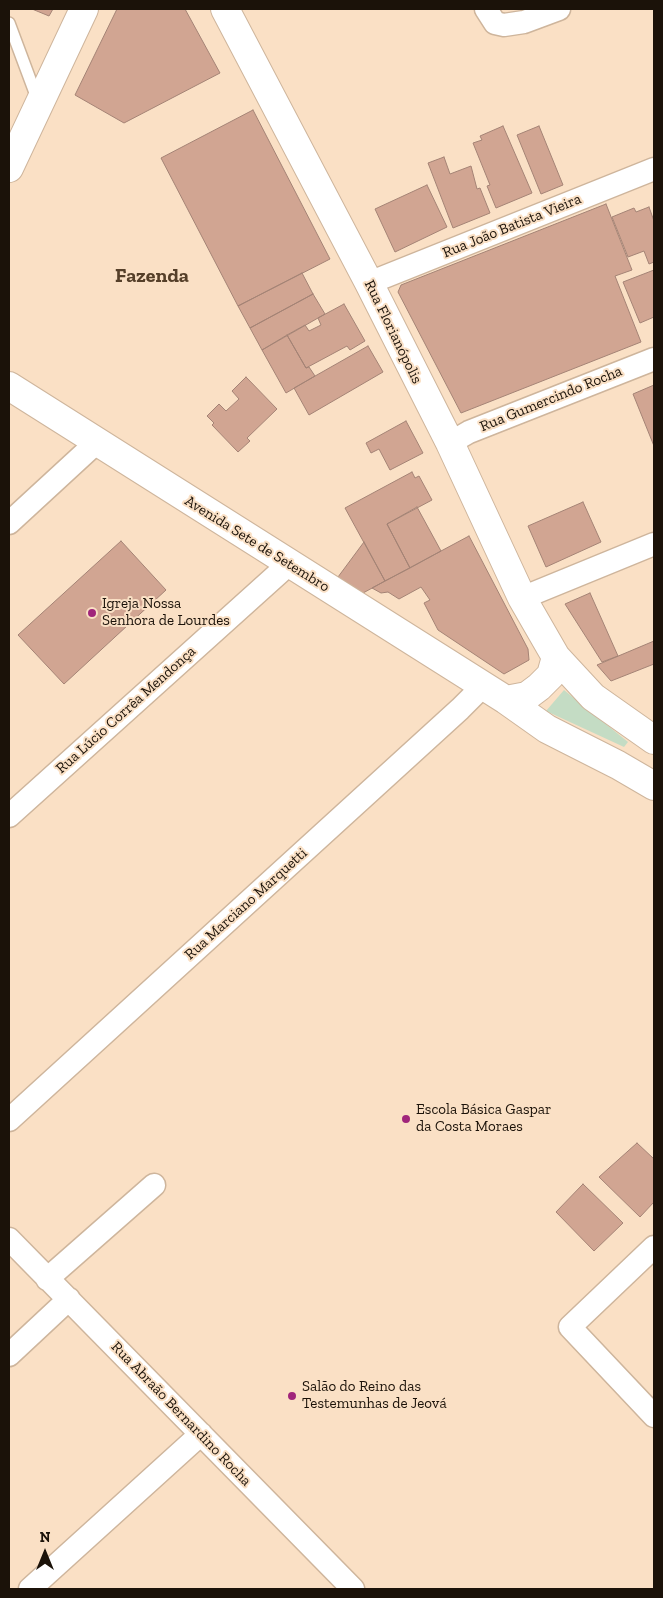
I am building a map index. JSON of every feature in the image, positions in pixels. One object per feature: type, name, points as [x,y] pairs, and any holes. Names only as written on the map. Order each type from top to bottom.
[{"type":"main road","points":[[9,168],[84,9]]},
{"type":"main road","name":"Rua Florianópolis","points":[[225,9],[450,443],[522,598],[556,657],[594,697],[654,740]]},
{"type":"main road","name":"Avenida Sete de Setembro","points":[[9,386],[506,700],[547,730],[651,780]]},
{"type":"main road","points":[[506,700],[526,696],[540,687],[551,675],[556,657]]},
{"type":"street","points":[[486,9],[495,22],[504,25],[524,22],[559,9]]},
{"type":"street","name":"Rua João Batista Vieira","points":[[369,284],[654,169]]},
{"type":"street","name":"Rua Gumercindo Rocha","points":[[450,443],[469,432],[654,358]]},
{"type":"street","points":[[9,523],[97,442]]},
{"type":"street","points":[[522,598],[654,544]]},
{"type":"street","name":"Rua Lúcio Corrêa Mendonça","points":[[9,816],[289,564]]},
{"type":"street","name":"Rua Marciano Marquetti","points":[[9,1120],[483,686]]},
{"type":"street","points":[[48,1279],[154,1185]]},
{"type":"street","name":"Rua Abraão Bernardino Rocha","points":[[9,1239],[201,1434],[346,1587]]},
{"type":"street","points":[[654,1247],[570,1327],[654,1416]]},
{"type":"street","points":[[9,1355],[68,1300]]},
{"type":"street","points":[[30,1589],[201,1434]]},
{"type":"lane","points":[[9,23],[39,104]]},
{"type":"green space","points":[[564,690],[628,742],[624,747],[546,711]]},
{"type":"building","points":[[32,9],[53,9],[49,16]]},
{"type":"building","points":[[117,9],[185,9],[220,73],[124,123],[75,95]]},
{"type":"building","points":[[253,110],[330,259],[238,306],[161,158]]},
{"type":"building","points":[[503,126],[532,193],[496,208],[487,186],[490,185],[473,143],[482,140],[480,136]]},
{"type":"building","points":[[539,126],[563,185],[541,194],[517,135]]},
{"type":"building","points":[[444,157],[450,174],[471,166],[477,189],[480,188],[490,213],[453,228],[428,163]]},
{"type":"building","points":[[427,185],[447,227],[395,252],[375,209]]},
{"type":"building","points":[[606,204],[632,270],[615,276],[641,342],[461,413],[398,292],[401,285]]},
{"type":"building","points":[[649,207],[654,221],[654,262],[649,264],[644,251],[628,257],[612,217],[634,208],[636,212]]},
{"type":"building","points":[[654,270],[654,317],[640,323],[623,282]]},
{"type":"building","points":[[302,273],[313,294],[250,328],[238,306]]},
{"type":"building","points":[[313,294],[325,314],[262,350],[250,328]]},
{"type":"building","points":[[344,304],[365,341],[350,350],[347,346],[306,368],[287,335],[305,325],[309,331],[321,325],[318,318]]},
{"type":"building","points":[[287,335],[306,368],[309,367],[315,376],[286,393],[262,350]]},
{"type":"building","points":[[368,346],[383,372],[309,415],[294,388]]},
{"type":"building","points":[[246,377],[277,409],[247,438],[250,441],[238,452],[212,425],[214,423],[207,416],[219,404],[226,411],[239,399],[232,391]]},
{"type":"building","points":[[654,385],[654,446],[633,394]]},
{"type":"building","points":[[406,421],[423,453],[390,470],[379,449],[371,453],[366,443]]},
{"type":"building","points":[[412,472],[415,478],[419,476],[432,500],[387,524],[410,568],[385,581],[345,508]]},
{"type":"building","points":[[583,502],[601,542],[546,567],[528,526]]},
{"type":"building","points":[[417,507],[441,551],[410,568],[387,524]]},
{"type":"building","points":[[469,536],[528,649],[529,660],[504,674],[438,630],[424,603],[430,600],[421,587],[399,599],[388,592],[381,593],[372,588]]},
{"type":"building","name":"Igreja Nossa Senhora de Lourdes","points":[[121,541],[166,590],[64,684],[18,635]]},
{"type":"building","points":[[364,542],[385,581],[363,593],[338,577]]},
{"type":"building","points":[[590,593],[618,656],[602,662],[565,604]]},
{"type":"building","points":[[654,641],[654,664],[611,681],[597,665]]},
{"type":"building","points":[[637,1143],[654,1159],[654,1202],[640,1217],[599,1177]]},
{"type":"building","points":[[583,1184],[623,1223],[594,1251],[556,1212]]},
{"type":"place","name":"Igreja Nossa Senhora de Lourdes","points":[[92,613]]},
{"type":"place","name":"Escola Básica Gaspar da Costa Moraes","points":[[406,1119]]},
{"type":"place","name":"Salão do Reino das Testemunhas de Jeová","points":[[292,1396]]},
{"type":"district","name":"Fazenda","points":[[152,276]]}]
